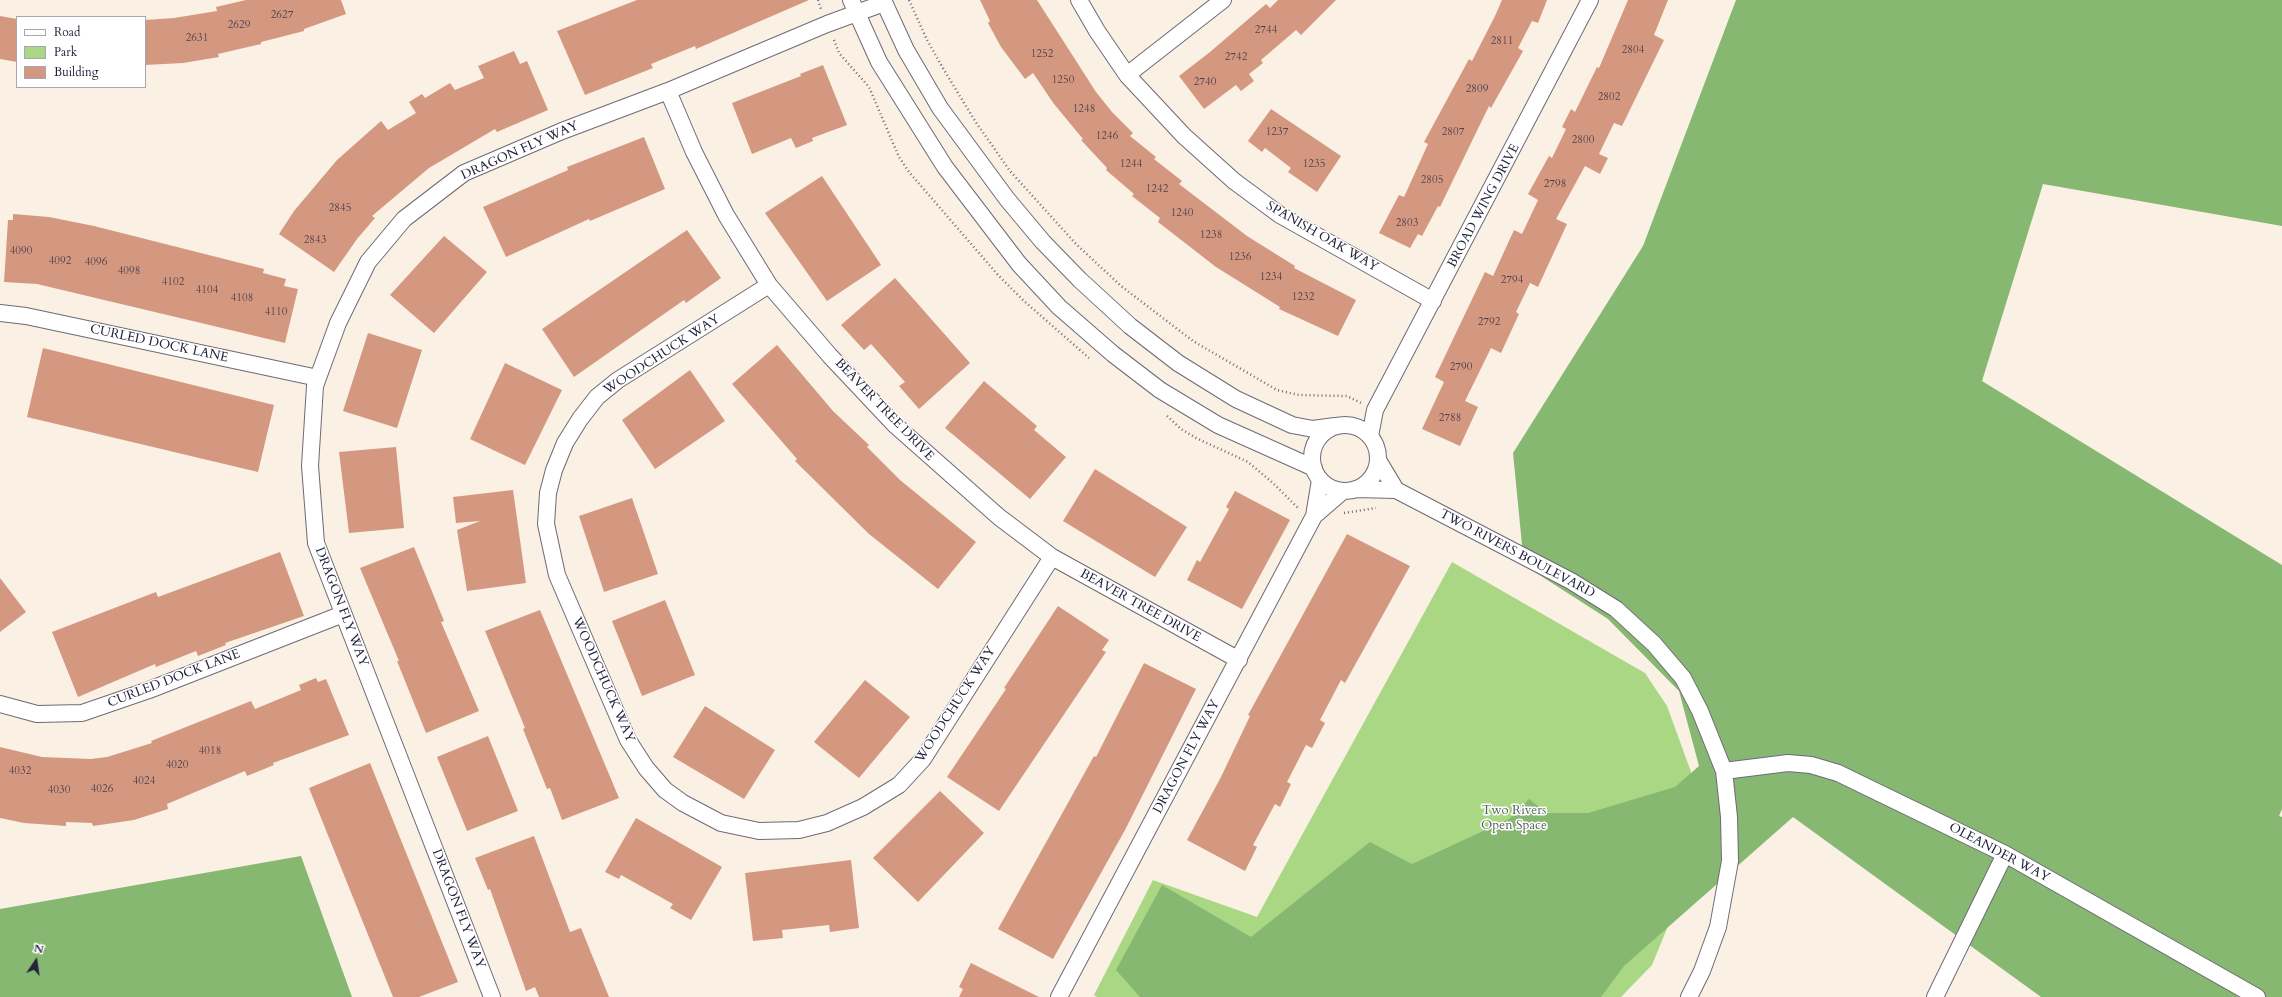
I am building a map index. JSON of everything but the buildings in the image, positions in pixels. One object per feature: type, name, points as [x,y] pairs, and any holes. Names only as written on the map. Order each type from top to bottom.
[{"type":"street","name":"SPANISH OAK WAY","points":[[1079,0],[1097,32],[1127,75],[1184,136],[1234,181],[1280,215],[1434,301]]},
{"type":"street","points":[[1127,75],[1223,0]]},
{"type":"street","name":"BROAD WING DRIVE","points":[[1370,436],[1375,410],[1434,301],[1590,0]]},
{"type":"street","points":[[884,1],[906,50],[940,108],[1007,199],[1043,242],[1080,280],[1130,326],[1178,363],[1236,399],[1292,425],[1313,429],[1341,426],[1360,428],[1370,436],[1377,448],[1378,460],[1375,473],[1367,483],[1349,490]]},
{"type":"street","name":"DRAGON FLY WAY","points":[[492,997],[316,543],[310,466],[315,386],[338,323],[368,262],[404,219],[464,173],[562,131],[668,91],[828,24],[854,7],[884,1]]},
{"type":"street","name":"TWO RIVERS BOULEVARD","points":[[854,7],[879,62],[945,167],[1019,264],[1059,307],[1113,354],[1160,390],[1218,425],[1317,474],[1330,488],[1349,490],[1396,490],[1571,581],[1616,610],[1654,644],[1683,678],[1700,711],[1724,771],[1729,817],[1730,861],[1718,926],[1702,971],[1689,997]]},
{"type":"street","name":"BEAVER TREE DRIVE","points":[[668,91],[694,152],[726,215],[769,285],[830,356],[894,425],[999,518],[1052,557],[1239,660]]},
{"type":"street","name":"WOODCHUCK WAY","points":[[769,285],[618,380],[597,397],[580,419],[565,444],[554,470],[548,492],[546,524],[557,575],[628,740],[646,768],[665,790],[683,803],[721,823],[759,831],[799,830],[827,823],[869,803],[899,785],[923,759],[1052,557]]},
{"type":"street","name":"CURLED DOCK LANE","points":[[0,313],[26,316],[318,378]]},
{"type":"street","points":[[1317,474],[1312,456],[1315,443],[1323,433],[1375,410]]},
{"type":"street","points":[[1378,460],[1396,490]]},
{"type":"street","name":"DRAGON FLY WAY","points":[[1059,997],[1314,516],[1317,474]]},
{"type":"street","name":"DRAGON FLY WAY","points":[[1314,516],[1349,490]]},
{"type":"street","name":"CURLED DOCK LANE","points":[[0,704],[37,714],[82,713],[149,690],[343,614]]},
{"type":"street","name":"OLEANDER WAY","points":[[1724,771],[1788,763],[1811,765],[1838,773],[2006,854],[2256,997]]},
{"type":"street","points":[[1935,997],[2006,854]]},
{"type":"path","points":[[909,0],[927,40],[944,70],[975,122],[1010,171],[1076,244],[1121,286],[1193,341],[1277,390],[1299,395],[1347,396],[1375,410]]},
{"type":"green space","points":[[1736,0],[2282,0],[2282,226],[2043,184],[1982,381],[2282,565],[2282,809],[2279,816],[2282,817],[2282,997],[2041,997],[1793,817],[1624,966],[1601,997],[1140,997],[1116,970],[1162,885],[1251,937],[1370,842],[1412,864],[1509,819],[1529,799],[1547,813],[1588,813],[1675,787],[1699,766],[1679,691],[1608,619],[1524,565],[1513,453],[1643,246]]},
{"type":"green space","name":"Two Rivers Open Space","points":[[1452,562],[1645,673],[1667,706],[1691,772],[1690,844],[1682,892],[1652,965],[1621,997],[1097,997],[1094,995],[1153,880],[1257,917]]},
{"type":"green space","points":[[301,856],[352,997],[0,997],[0,909]]}]
